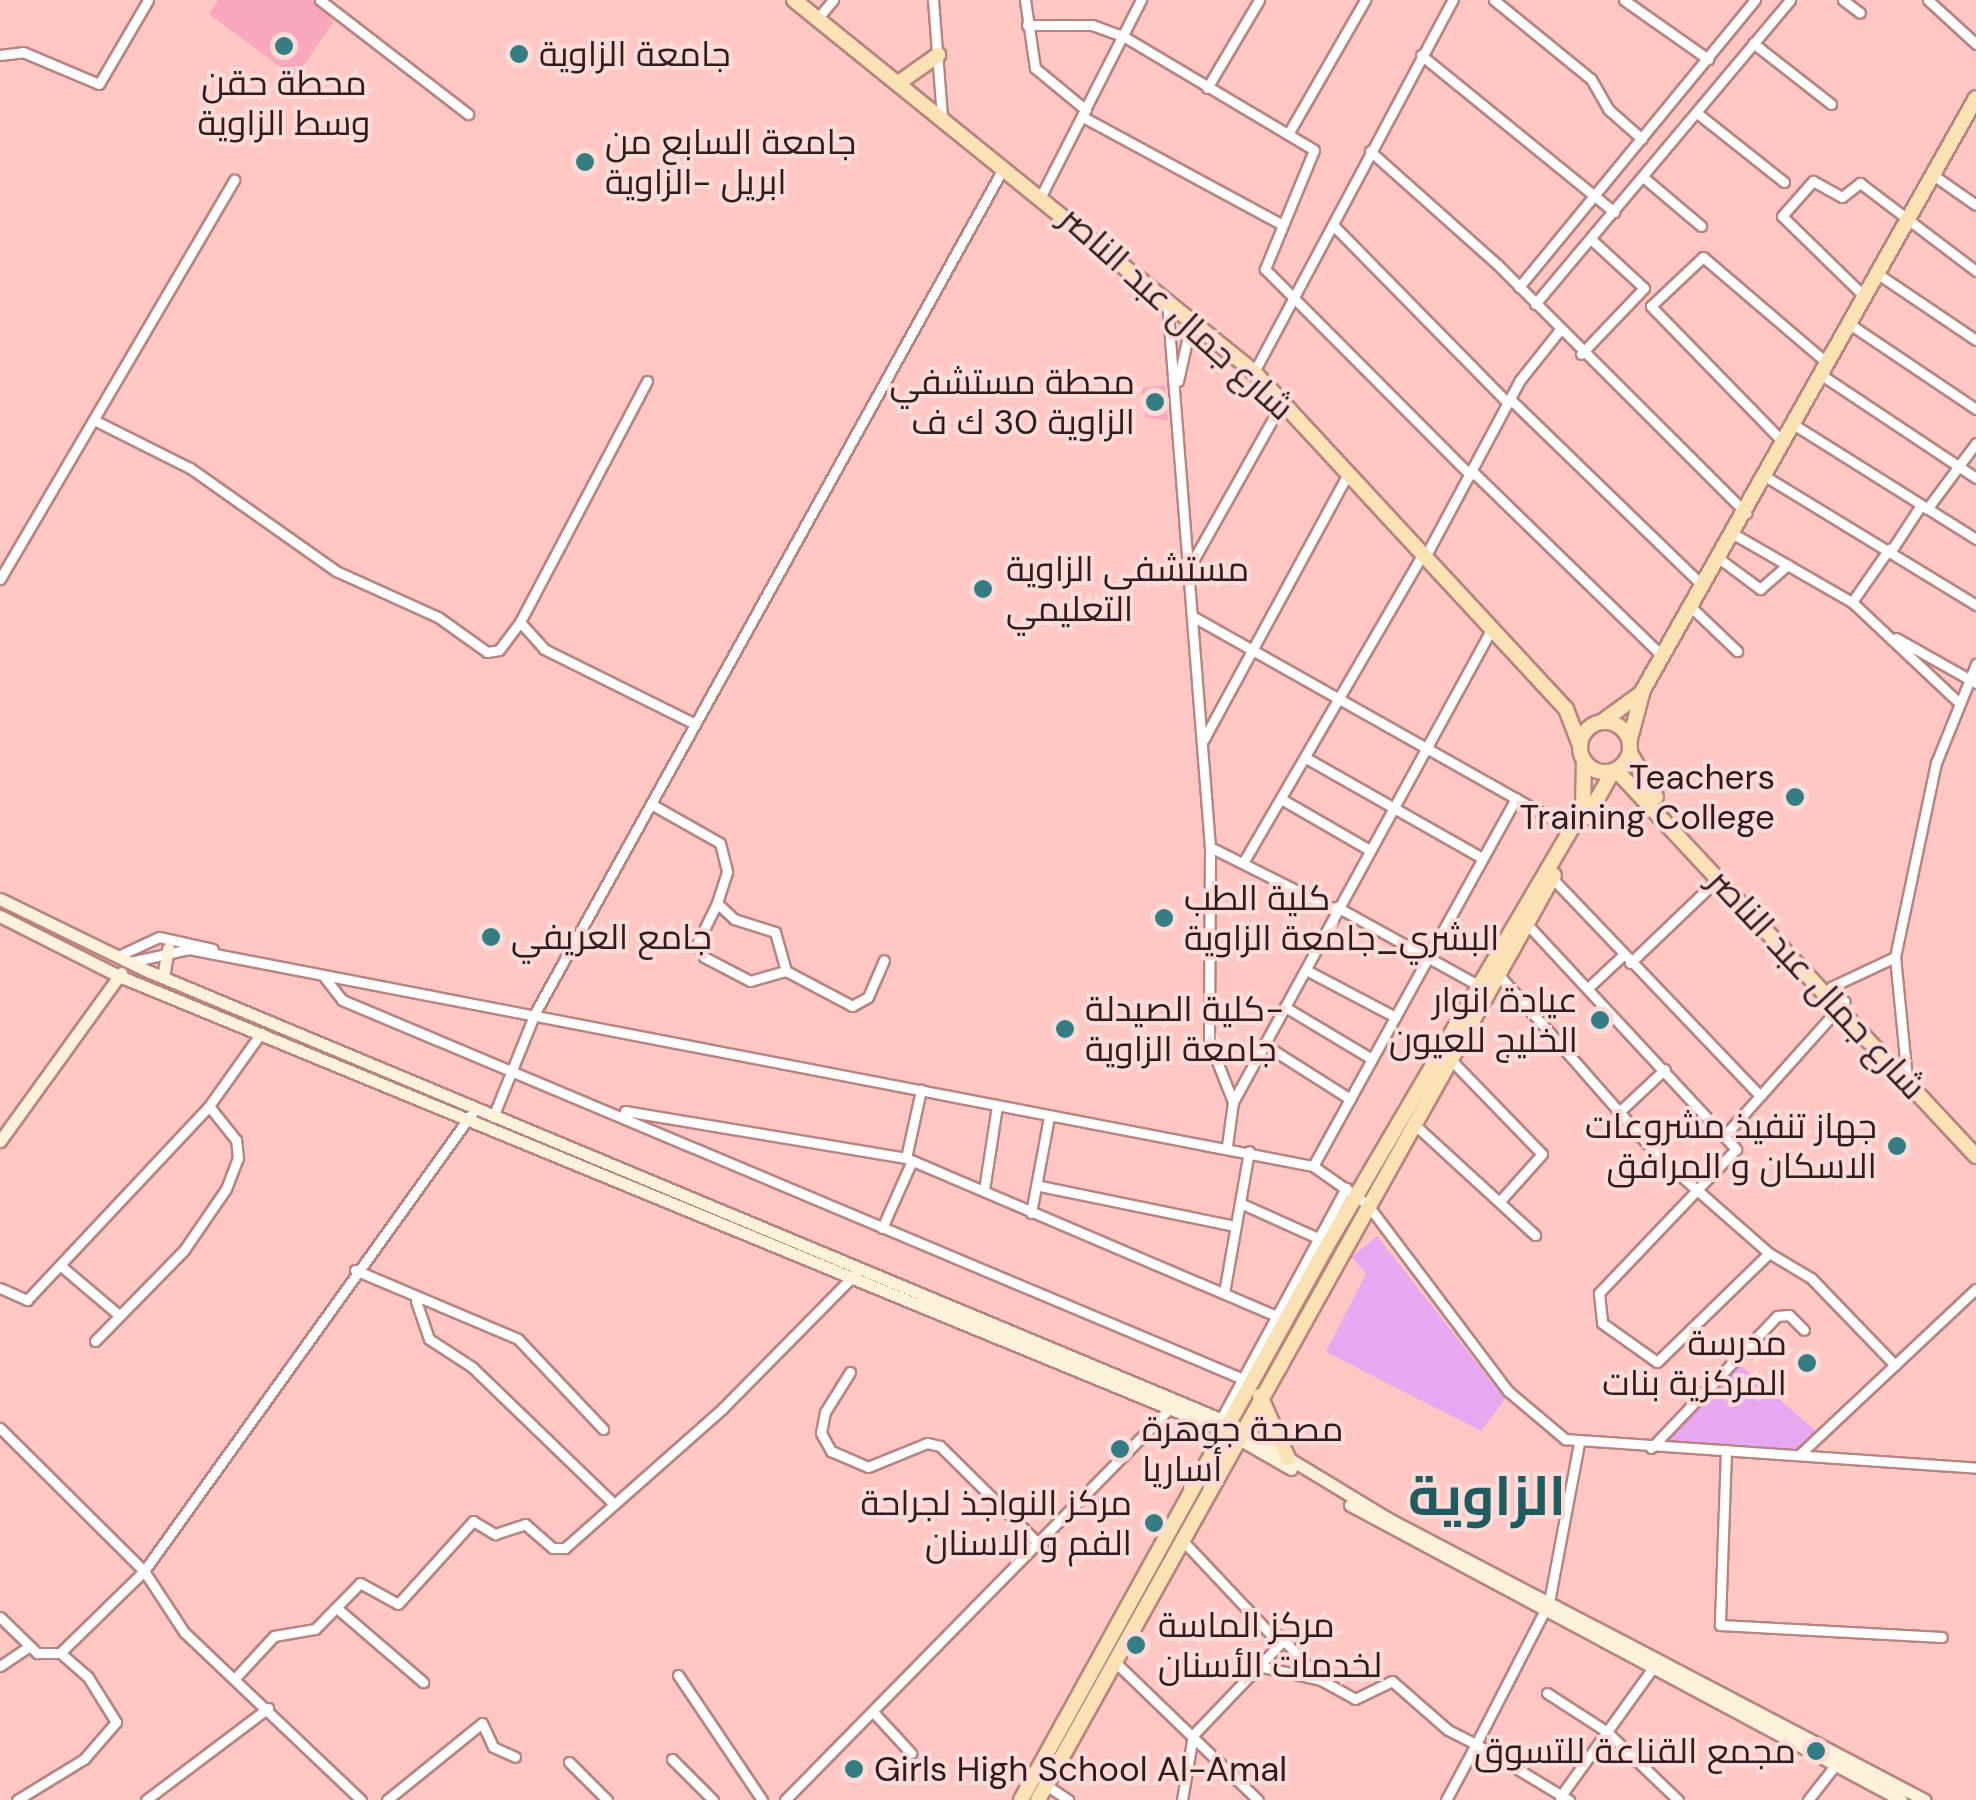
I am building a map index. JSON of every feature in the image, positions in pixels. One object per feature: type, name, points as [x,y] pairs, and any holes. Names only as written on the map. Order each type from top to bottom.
[{"type":"main road","name":"شارع جمال عبد الناصر","points":[[794,0],[1005,164],[1254,372],[1566,708],[1600,722],[1630,746],[1644,784],[1843,1004]]},
{"type":"main road","points":[[900,82],[938,55]]},
{"type":"main road","points":[[1038,1800],[1180,1538],[1232,1428],[1260,1394],[1357,1196],[1415,1124],[1630,746],[1644,690],[1662,656],[1737,536],[1976,98]]},
{"type":"main road","points":[[1021,1800],[1232,1428],[1357,1196],[1570,829],[1586,799],[1582,753],[1600,722],[1644,690]]},
{"type":"main road","name":"شارع جمال عبد الناصر","points":[[1566,708],[1582,753]]},
{"type":"main road","points":[[1582,753],[1615,770]]},
{"type":"main road","name":"شارع جمال عبد الناصر","points":[[1615,770],[1843,1004],[1976,1156]]},
{"type":"main road","points":[[1597,800],[1618,791],[1641,794]]},
{"type":"main road","points":[[0,899],[163,978],[472,1114],[854,1278],[1232,1428],[1547,1606],[1838,1761],[1901,1800]]},
{"type":"main road","points":[[0,916],[114,973],[472,1114]]},
{"type":"main road","points":[[163,978],[168,948]]},
{"type":"main road","points":[[0,1141],[104,1000],[124,959]]},
{"type":"main road","name":"شارع جمال عبد الناصر","points":[[1906,1073],[1976,1142]]},
{"type":"main road","points":[[1260,1394],[1288,1458]]},
{"type":"main road","points":[[1232,1428],[1655,1666],[1838,1761],[1925,1800]]},
{"type":"street","points":[[0,54],[23,52],[99,84],[148,0]]},
{"type":"street","points":[[320,0],[468,114]]},
{"type":"street","points":[[817,18],[833,0]]},
{"type":"street","points":[[933,0],[942,116]]},
{"type":"street","points":[[1025,0],[1035,68],[1084,114],[1282,224]]},
{"type":"street","points":[[1042,194],[1140,0]]},
{"type":"street","points":[[1207,88],[1260,0]]},
{"type":"street","points":[[1288,134],[1365,0]]},
{"type":"street","points":[[1254,372],[1295,302],[1370,151],[1453,0]]},
{"type":"street","points":[[1494,0],[1591,79],[1608,109],[1642,138]]},
{"type":"street","points":[[1624,0],[1708,59]]},
{"type":"street","points":[[1520,287],[1754,0]]},
{"type":"street","points":[[1535,304],[1790,0]]},
{"type":"street","points":[[1843,0],[1860,13]]},
{"type":"street","points":[[1928,0],[1976,44]]},
{"type":"street","points":[[1027,25],[1092,25],[1123,36],[1288,134],[1316,156],[1263,264],[1295,302],[1662,656]]},
{"type":"street","points":[[1754,43],[1831,104]]},
{"type":"street","points":[[1421,55],[1614,212]]},
{"type":"street","points":[[1697,113],[1784,182]]},
{"type":"street","points":[[1370,151],[1520,287],[1581,354],[1748,515]]},
{"type":"street","points":[[491,1122],[535,1013],[1005,164]]},
{"type":"street","points":[[1933,175],[1976,205]]},
{"type":"street","points":[[1643,177],[1701,226]]},
{"type":"street","points":[[0,579],[234,180]]},
{"type":"street","points":[[1866,298],[1782,214],[1812,181],[1842,197],[1860,182],[1908,224],[1976,271]]},
{"type":"street","points":[[1333,225],[1509,401],[1704,586]]},
{"type":"street","points":[[1581,354],[1644,288],[1592,240]]},
{"type":"street","points":[[1786,445],[1651,306],[1704,256],[1826,370],[1976,478]]},
{"type":"street","points":[[1878,274],[1976,340]]},
{"type":"street","points":[[1166,296],[1210,847],[1209,1041],[1233,1102]]},
{"type":"street","points":[[1176,388],[1192,318]]},
{"type":"street","points":[[1851,325],[1976,409]]},
{"type":"street","points":[[1244,862],[1424,555],[1509,401],[1559,331]]},
{"type":"street","points":[[94,420],[190,468],[336,571],[438,617],[487,652],[499,650],[520,622],[648,381]]},
{"type":"street","points":[[1190,566],[1282,403]]},
{"type":"street","points":[[1796,426],[1976,540]]},
{"type":"street","points":[[1852,602],[1976,444]]},
{"type":"street","points":[[1203,742],[1348,474]]},
{"type":"street","points":[[1768,478],[1976,605]]},
{"type":"street","points":[[1737,536],[1852,602],[1894,637],[1956,700]]},
{"type":"street","points":[[1720,560],[1760,590],[1788,565]]},
{"type":"street","points":[[1691,607],[1737,651]]},
{"type":"street","points":[[1192,616],[1251,653],[1570,829]]},
{"type":"street","points":[[520,622],[544,649],[695,724]]},
{"type":"street","points":[[1227,1146],[1233,1102],[1491,630]]},
{"type":"street","points":[[1894,637],[1972,680]]},
{"type":"street","points":[[1906,1073],[1894,957],[1956,700],[1972,680],[1976,664]]},
{"type":"street","points":[[1306,758],[1482,858]]},
{"type":"street","points":[[1312,1166],[1516,798]]},
{"type":"street","points":[[1283,800],[1368,849]]},
{"type":"street","points":[[650,804],[720,843],[727,872],[698,942],[704,956],[750,981],[786,971],[852,1006],[868,998],[884,960]]},
{"type":"street","points":[[1210,847],[1337,908],[1478,985]]},
{"type":"street","points":[[1552,878],[1760,1096]]},
{"type":"street","points":[[1589,987],[1719,878]]},
{"type":"street","points":[[716,902],[734,919],[776,932],[786,971]]},
{"type":"street","points":[[1526,923],[1726,1134],[1734,1153],[1699,1194],[1598,1293],[1602,1323],[1648,1362],[1660,1360],[1769,1253]]},
{"type":"street","points":[[124,959],[159,937],[325,978],[535,1013],[1048,1117],[1227,1146],[1312,1166],[1357,1196],[1526,1413],[1579,1443],[1976,1468]]},
{"type":"street","points":[[124,959],[168,948],[244,960]]},
{"type":"street","points":[[1831,987],[1894,957]]},
{"type":"street","points":[[1306,970],[1395,1017]]},
{"type":"street","points":[[1498,974],[1618,1114],[1699,1194],[1769,1253],[1811,1278],[1895,1364]]},
{"type":"street","points":[[325,978],[342,1000],[512,1072],[613,1109],[882,1228],[1243,1380]]},
{"type":"street","points":[[1726,1134],[1843,1004]]},
{"type":"street","points":[[1286,1007],[1372,1059]]},
{"type":"street","points":[[0,1288],[19,1303],[61,1266],[209,1106],[260,1033]]},
{"type":"street","points":[[1265,1045],[1350,1099]]},
{"type":"street","points":[[1450,1059],[1542,1154],[1499,1202]]},
{"type":"street","points":[[1618,1114],[1665,1069]]},
{"type":"street","points":[[882,1228],[908,1160],[921,1090]]},
{"type":"street","points":[[96,1341],[184,1250],[226,1188],[238,1158],[236,1140],[209,1106]]},
{"type":"street","points":[[984,1190],[996,1106]]},
{"type":"street","points":[[613,1109],[908,1160],[1277,1316]]},
{"type":"street","points":[[60,1653],[144,1571],[355,1270],[472,1114]]},
{"type":"street","points":[[1031,1213],[1040,1186],[1048,1117]]},
{"type":"street","points":[[1415,1124],[1535,1235]]},
{"type":"street","points":[[1224,1293],[1249,1151]]},
{"type":"street","points":[[1040,1186],[1236,1226]]},
{"type":"street","points":[[1232,1428],[1243,1380],[1277,1316],[1320,1239],[1357,1196]]},
{"type":"street","points":[[1240,1203],[1320,1239]]},
{"type":"street","points":[[61,1266],[120,1316]]},
{"type":"street","points":[[355,1270],[416,1301],[518,1339],[604,1429]]},
{"type":"street","points":[[237,1676],[274,1636],[302,1634],[340,1610],[360,1583],[398,1604],[473,1521],[496,1534],[532,1526],[558,1551],[614,1504],[854,1278]]},
{"type":"street","points":[[1800,1454],[1976,1288]]},
{"type":"street","points":[[416,1301],[429,1339],[472,1367],[614,1504]]},
{"type":"street","points":[[1651,1448],[1777,1316],[1789,1314],[1804,1330]]},
{"type":"street","points":[[850,1372],[825,1412],[821,1433],[832,1452],[868,1467],[926,1443],[940,1446],[1042,1547]]},
{"type":"street","points":[[785,1800],[876,1716],[1173,1406]]},
{"type":"street","points":[[0,1428],[144,1571],[184,1632],[237,1676],[361,1800]]},
{"type":"street","points":[[1446,1800],[1547,1606],[1579,1443]]},
{"type":"street","points":[[1726,1450],[1719,1623],[1942,1636]]},
{"type":"street","points":[[1180,1538],[1321,1680]]},
{"type":"street","points":[[340,1610],[423,1682]]},
{"type":"street","points":[[0,1617],[28,1647],[60,1653],[88,1677],[116,1722],[84,1759],[17,1800]]},
{"type":"street","points":[[1182,1800],[1192,1735],[1263,1667],[1280,1644],[1277,1634]]},
{"type":"street","points":[[0,1666],[28,1647]]},
{"type":"street","points":[[1114,1661],[1258,1800]]},
{"type":"street","points":[[1263,1667],[1321,1680],[1356,1699],[1392,1681],[1448,1730],[1563,1798],[1606,1731],[1655,1666]]},
{"type":"street","points":[[678,1675],[762,1800]]},
{"type":"street","points":[[1547,1694],[1606,1731],[1678,1800]]},
{"type":"street","points":[[146,1800],[268,1708]]},
{"type":"street","points":[[876,1716],[911,1754]]},
{"type":"street","points":[[387,1800],[482,1723],[493,1747],[515,1757]]},
{"type":"street","points":[[672,1759],[713,1800]]},
{"type":"street","points":[[1808,1800],[1838,1761]]},
{"type":"street","points":[[569,1762],[607,1800]]},
{"type":"street","points":[[1046,1784],[1068,1800]]},
{"type":"shaded area","points":[[1377,1236],[1505,1399],[1481,1431],[1326,1352],[1366,1274],[1352,1257]]},
{"type":"shaded area","points":[[1732,1358],[1818,1433],[1800,1453],[1652,1448]]},
{"type":"building","name":"محطة حقن وسط الزاوية","points":[[218,0],[312,0],[334,21],[295,78],[209,14]]},
{"type":"building","name":"محطة مستشفي الزاوية 30 ك ف","points":[[1165,385],[1168,421],[1145,417],[1142,388]]},
{"type":"place","name":"محطة حقن وسط الزاوية","points":[[284,46]]},
{"type":"place","name":"جامعة الزاوية","points":[[519,54]]},
{"type":"place","name":"جامعة السابع من ابريل -الزاوية","points":[[585,162]]},
{"type":"place","name":"محطة مستشفي الزاوية 30 ك ف","points":[[1155,402]]},
{"type":"place","name":"مستشفى الزاوية التعليمي","points":[[983,589]]},
{"type":"place","name":"Teachers Training College","points":[[1795,797]]},
{"type":"place","name":"كلية الطب البشري_جامعة الزاوية","points":[[1164,918]]},
{"type":"place","name":"جامع العريفي","points":[[491,937]]},
{"type":"place","name":"عيادة انوار الخليج للعيون","points":[[1600,1020]]},
{"type":"place","name":"كلية الصيدلة- جامعة الزاوية","points":[[1065,1029]]},
{"type":"place","name":"جهاز تنفيذ مشروعات الاسكان و المرافق","points":[[1897,1146]]},
{"type":"place","name":"مدرسة المركزية بنات","points":[[1807,1363]]},
{"type":"place","name":"مصحة جوهرة أساريا","points":[[1120,1449]]},
{"type":"place","name":"مركز النواجذ لجراحة الفم و الاسنان","points":[[1154,1523]]},
{"type":"place","name":"مركز الماسة لخدمات الأسنان","points":[[1136,1645]]},
{"type":"place","name":"مجمع القناعة للتسوق","points":[[1816,1751]]},
{"type":"place","name":"Girls High School Al-Amal","points":[[854,1769]]},
{"type":"district","name":"الزاوية","points":[[1487,1497]]}]
